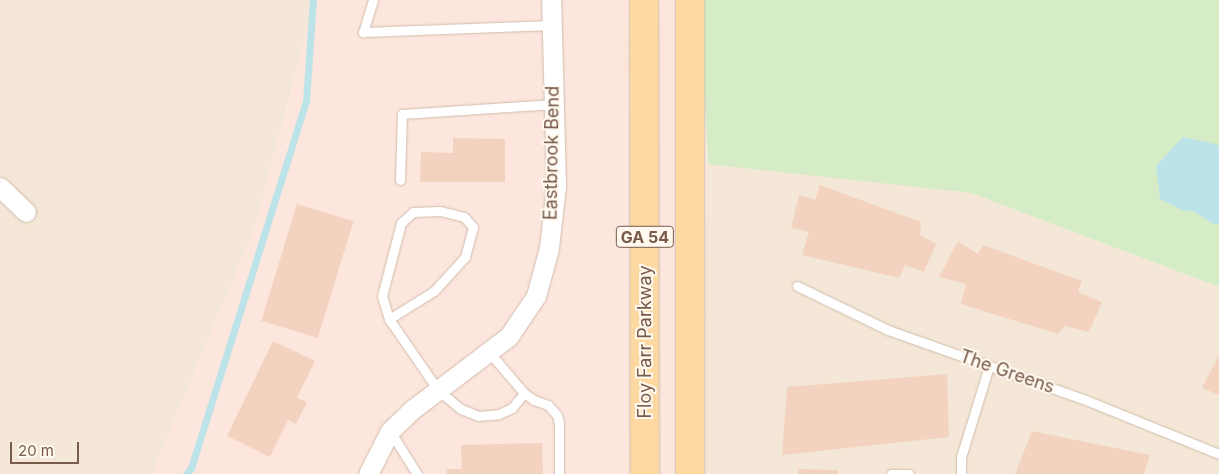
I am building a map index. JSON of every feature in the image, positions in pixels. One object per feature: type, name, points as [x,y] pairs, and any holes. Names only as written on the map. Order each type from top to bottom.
[{"type":"main road","name":"Floy Farr Parkway","points":[[644,0],[645,474]]},
{"type":"main road","name":"GA 54","points":[[690,0],[690,474]]},
{"type":"street","name":"Eastbrook Bend","points":[[368,474],[390,431],[413,409],[509,336],[536,296],[549,248],[556,186],[551,0]]},
{"type":"street","points":[[0,187],[26,212]]},
{"type":"lane","points":[[373,0],[363,32],[552,25]]},
{"type":"lane","points":[[400,180],[402,114],[554,104]]},
{"type":"lane","points":[[389,319],[434,292],[465,257],[473,227],[464,217],[440,211],[413,212],[401,222],[382,296],[389,319],[438,390],[456,407],[478,416],[499,414],[512,408],[524,393]]},
{"type":"lane","name":"The Greens","points":[[797,286],[888,330],[1086,400],[1219,454]]},
{"type":"lane","points":[[489,352],[524,393],[534,400],[548,405],[557,416],[559,423],[559,474]]},
{"type":"lane","points":[[961,474],[961,456],[989,366]]},
{"type":"lane","points":[[390,431],[417,474]]},
{"type":"lane","points":[[891,474],[909,474]]},
{"type":"shaded area","points":[[0,0],[315,0],[255,227],[152,474],[0,474]]},
{"type":"shaded area","points":[[315,0],[699,0],[707,163],[702,474],[152,474],[255,227]]},
{"type":"shaded area","points":[[707,163],[971,193],[1219,287],[1219,474],[702,474]]},
{"type":"green space","points":[[699,0],[1219,0],[1219,287],[971,193],[708,164]]},
{"type":"water","points":[[1183,137],[1216,144],[1219,147],[1219,224],[1213,224],[1193,211],[1184,211],[1160,199],[1156,166]]},
{"type":"building","points":[[453,138],[505,139],[505,182],[420,182],[421,152],[453,153]]},
{"type":"building","points":[[820,185],[921,222],[920,235],[936,244],[924,272],[905,265],[899,278],[802,255],[809,232],[791,228],[799,195],[815,200]]},
{"type":"building","points":[[297,204],[353,221],[318,338],[261,321]]},
{"type":"building","points":[[958,241],[978,254],[983,245],[1082,281],[1078,292],[1102,302],[1089,332],[1065,326],[1058,334],[961,304],[966,284],[939,277]]},
{"type":"building","points":[[273,341],[315,361],[297,398],[307,402],[296,424],[288,420],[270,457],[227,436]]},
{"type":"building","points":[[1219,355],[1219,395],[1202,388]]},
{"type":"building","points":[[947,374],[949,437],[782,455],[787,387]]},
{"type":"building","points":[[1032,431],[1150,455],[1144,474],[1015,474]]},
{"type":"building","points":[[542,443],[543,474],[447,474],[447,469],[462,469],[461,445]]},
{"type":"building","points":[[798,469],[838,470],[838,474],[798,474]]},
{"type":"waterway","points":[[186,474],[191,468],[306,102],[313,0]]}]
